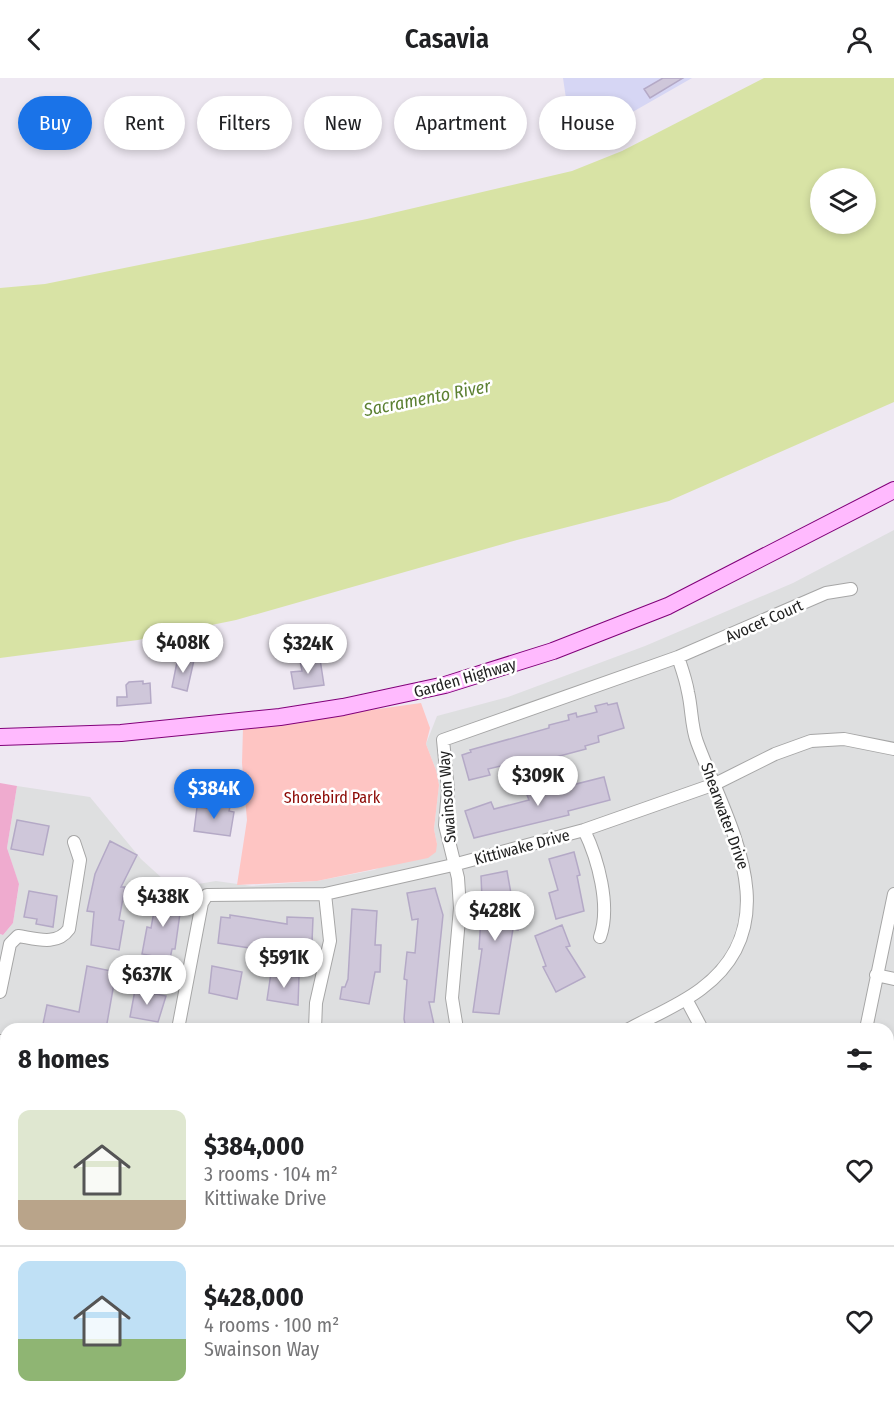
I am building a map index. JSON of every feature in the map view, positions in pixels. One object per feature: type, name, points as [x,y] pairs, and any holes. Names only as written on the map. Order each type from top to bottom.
[{"type":"main road","name":"Garden Highway","points":[[0,737],[121,733],[280,717],[343,707],[445,685],[553,651],[668,606],[894,490]]},
{"type":"street","name":"Avocet Court","points":[[678,657],[826,592],[851,589]]},
{"type":"street","name":"Shearwater Drive","points":[[640,1023],[686,999],[718,974],[738,942],[748,900],[745,867],[715,784],[696,740],[689,694],[678,657]]},
{"type":"street","name":"Swainson Way","points":[[456,1023],[452,998],[460,908],[458,878],[445,825],[448,790],[443,740],[678,657]]},
{"type":"street","name":"Kittiwake Drive","points":[[179,1023],[202,903],[207,896],[326,894],[453,865],[584,830],[715,784],[775,754],[811,741],[844,739],[894,749]]},
{"type":"street","points":[[584,830],[592,851],[603,905],[604,918],[600,937]]},
{"type":"street","points":[[0,992],[9,944],[18,936],[54,940],[63,938],[69,928],[80,860],[74,842]]},
{"type":"street","points":[[315,1023],[316,1003],[330,941],[326,894]]},
{"type":"street","points":[[867,1023],[894,894]]},
{"type":"street","points":[[876,975],[894,979]]},
{"type":"street","points":[[686,999],[699,1023]]},
{"type":"shaded area","points":[[563,78],[692,78],[636,110],[636,96],[566,96]]},
{"type":"shaded area","points":[[894,530],[894,1023],[0,1023],[0,934],[3,935],[13,923],[19,885],[7,848],[17,786],[90,797],[141,859],[185,899],[198,884],[216,881],[252,886],[317,881],[374,870],[437,844],[434,829],[439,785],[426,744],[437,716],[508,697],[645,646],[793,583]]},
{"type":"shaded area","points":[[0,783],[17,786],[7,848],[19,884],[13,923],[3,935],[0,934]]},
{"type":"green space","name":"Shorebird Park","points":[[421,703],[430,728],[426,744],[439,785],[434,829],[436,852],[428,858],[317,881],[237,885],[247,820],[242,763],[243,728]]},
{"type":"water","name":"Sacramento River","points":[[764,78],[894,78],[894,402],[669,501],[517,540],[236,620],[138,640],[0,658],[0,288],[45,284],[367,219],[572,171],[624,150],[636,150],[636,144]]},
{"type":"building","points":[[663,78],[683,78],[650,98],[644,89]]},
{"type":"building","points":[[178,657],[194,660],[187,691],[172,687]]},
{"type":"building","points":[[320,659],[324,685],[294,689],[291,672],[302,671],[300,661]]},
{"type":"building","points":[[143,681],[143,684],[150,683],[151,703],[117,706],[117,697],[127,697],[126,685],[129,682]]},
{"type":"building","points":[[607,703],[608,705],[617,703],[624,728],[598,736],[599,742],[585,746],[586,749],[522,766],[521,761],[488,769],[490,775],[469,780],[462,755],[471,752],[470,750],[549,728],[549,725],[569,720],[568,715],[576,713],[577,717],[597,712],[595,706]]},
{"type":"building","points":[[604,777],[610,800],[568,811],[569,815],[474,838],[465,811],[491,802],[494,809],[529,800],[527,795],[552,788],[550,781],[559,779],[560,782],[574,778],[576,784]]},
{"type":"building","points":[[213,805],[230,807],[229,811],[234,812],[230,836],[194,831],[197,807],[212,809]]},
{"type":"building","points":[[17,820],[49,826],[43,855],[11,849]]},
{"type":"building","points":[[110,841],[137,855],[121,887],[125,887],[119,920],[124,921],[119,950],[91,945],[94,912],[87,911],[95,874]]},
{"type":"building","points":[[574,852],[580,875],[577,876],[584,911],[556,919],[549,893],[558,890],[549,859]]},
{"type":"building","points":[[507,871],[513,905],[517,906],[515,921],[519,921],[518,930],[513,929],[499,1014],[473,1012],[482,949],[479,949],[481,917],[485,917],[488,897],[482,898],[481,876]]},
{"type":"building","points":[[435,888],[443,915],[434,1002],[429,1002],[434,1023],[405,1023],[407,980],[404,979],[407,952],[415,953],[418,919],[412,920],[407,893]]},
{"type":"building","points":[[29,891],[57,896],[53,927],[36,924],[37,919],[24,917]]},
{"type":"building","points":[[157,895],[182,899],[175,949],[172,949],[170,959],[142,954],[147,927],[151,928]]},
{"type":"building","points":[[352,909],[377,911],[375,945],[381,945],[380,972],[375,972],[369,1004],[340,999],[342,987],[345,987],[348,979]]},
{"type":"building","points":[[230,915],[287,924],[287,917],[313,918],[312,942],[277,941],[276,952],[218,943],[221,917],[230,918]]},
{"type":"building","points":[[562,925],[570,946],[566,947],[585,977],[556,992],[543,967],[546,966],[535,936]]},
{"type":"building","points":[[87,966],[116,972],[107,1023],[43,1023],[47,1005],[79,1012]]},
{"type":"building","points":[[212,966],[242,972],[237,999],[209,993]]},
{"type":"building","points":[[271,973],[299,977],[298,1005],[267,1000]]},
{"type":"building","points":[[135,990],[166,996],[158,1022],[130,1017]]}]
